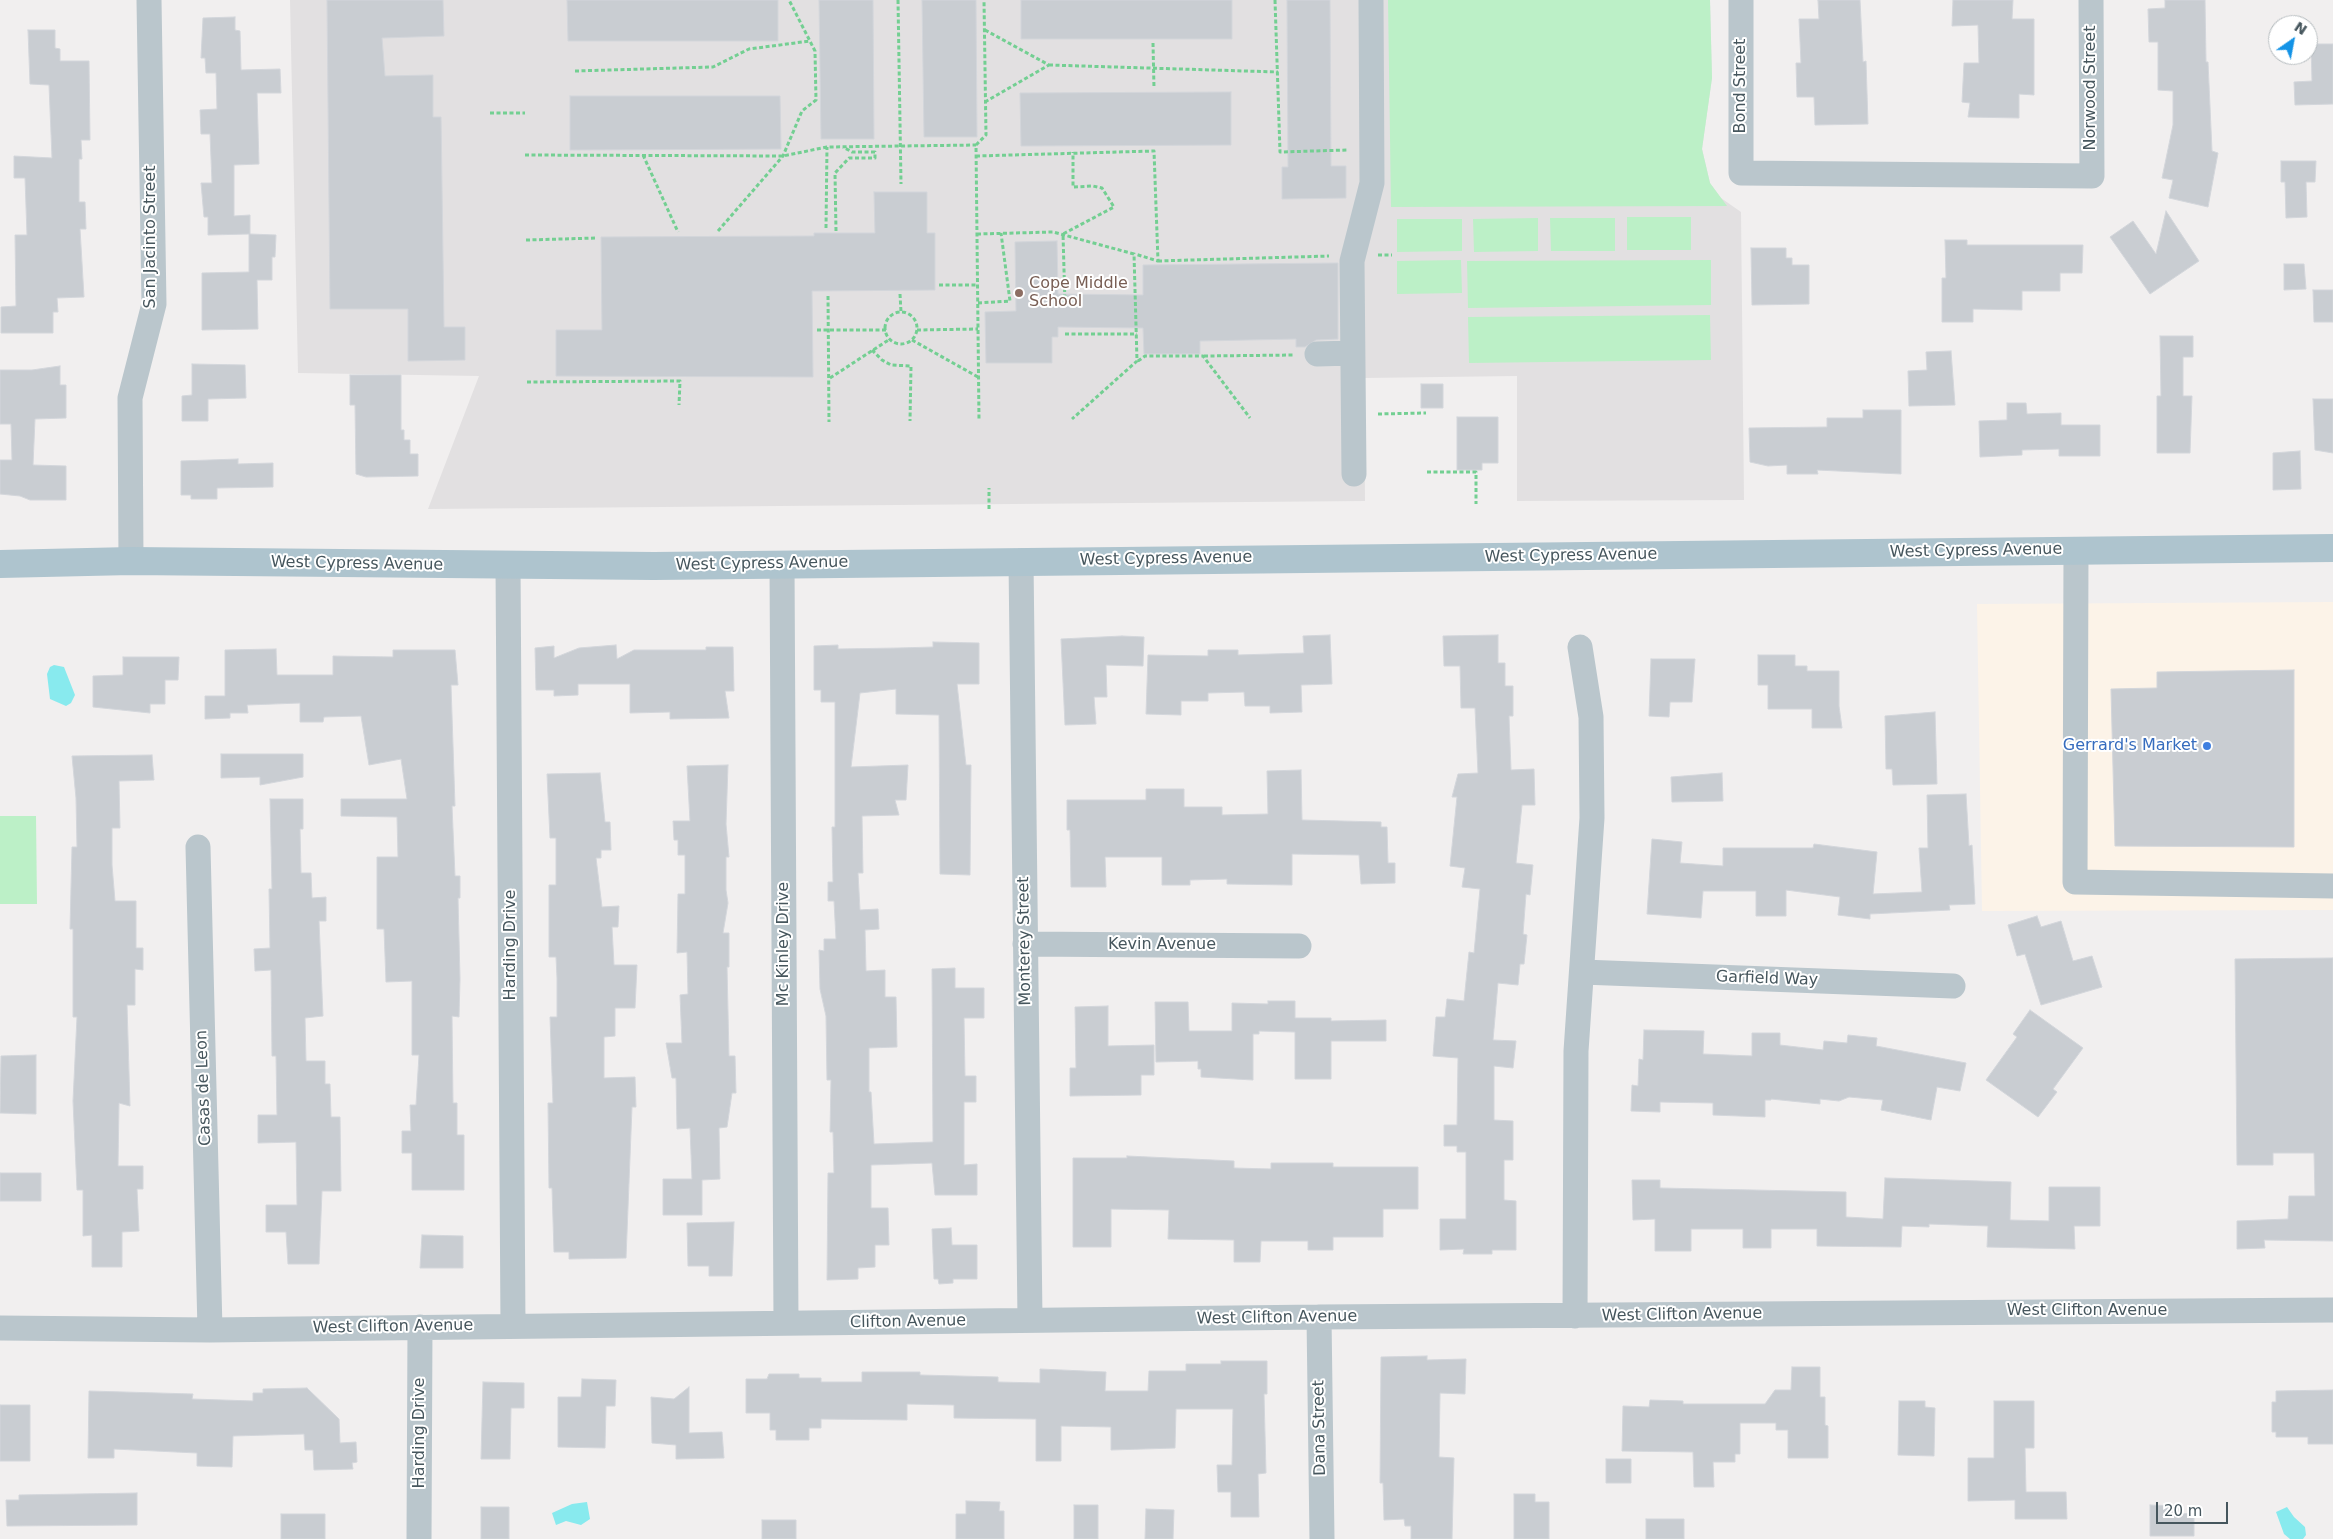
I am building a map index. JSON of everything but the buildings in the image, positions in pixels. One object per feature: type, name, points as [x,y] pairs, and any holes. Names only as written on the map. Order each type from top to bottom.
[{"type":"main road","name":"West Cypress Avenue","points":[[0,564],[131,561],[508,565],[782,564],[2333,548]]},
{"type":"street","name":"San Jacinto Street","points":[[131,561],[130,398],[154,304],[149,0]]},
{"type":"street","points":[[1354,474],[1352,353],[1372,183],[1371,0]]},
{"type":"street","name":"Bond Street","points":[[1741,0],[1741,173],[2092,176]]},
{"type":"street","name":"Norwood Street","points":[[2091,0],[2092,176]]},
{"type":"street","points":[[1317,354],[1352,353]]},
{"type":"street","points":[[2076,550],[2075,882],[2333,886]]},
{"type":"street","name":"Monterey Street","points":[[1021,561],[1030,1320]]},
{"type":"street","name":"Mc Kinley Drive","points":[[782,564],[786,1323]]},
{"type":"street","name":"Harding Drive","points":[[508,565],[513,1326]]},
{"type":"street","points":[[1574,1316],[1576,1051],[1592,818],[1591,718],[1580,647]]},
{"type":"street","name":"Casas de Leon","points":[[198,847],[210,1330]]},
{"type":"street","name":"Kevin Avenue","points":[[1025,944],[1299,946]]},
{"type":"street","name":"Garfield Way","points":[[1582,972],[1952,986]]},
{"type":"street","name":"West Clifton Avenue","points":[[1030,1320],[2333,1310]]},
{"type":"street","name":"Dana Street","points":[[1318,1317],[1322,1539]]},
{"type":"street","name":"Clifton Avenue","points":[[786,1323],[1030,1320]]},
{"type":"street","name":"West Clifton Avenue","points":[[0,1328],[210,1330],[786,1323]]},
{"type":"street","name":"Harding Drive","points":[[420,1327],[420,1539]]},
{"type":"path","points":[[718,231],[783,156],[802,111],[816,100],[815,51],[789,0]]},
{"type":"path","points":[[898,0],[901,184]]},
{"type":"path","points":[[525,155],[783,156],[827,146],[976,145],[986,135],[984,0]]},
{"type":"path","points":[[1275,0],[1280,152],[1372,149]]},
{"type":"path","points":[[984,30],[1049,66],[1154,67],[1278,72]]},
{"type":"path","points":[[575,71],[713,67],[749,49],[810,41]]},
{"type":"path","points":[[1153,43],[1154,88]]},
{"type":"path","points":[[985,102],[1049,66]]},
{"type":"path","points":[[490,113],[525,113]]},
{"type":"path","points":[[976,145],[979,420]]},
{"type":"path","points":[[826,228],[827,146]]},
{"type":"path","points":[[836,231],[835,173],[850,158],[875,158],[875,152],[852,152],[843,147]]},
{"type":"path","points":[[976,156],[1154,151],[1158,261]]},
{"type":"path","points":[[1063,234],[1114,207],[1102,188],[1073,187],[1073,152]]},
{"type":"path","points":[[643,156],[678,232]]},
{"type":"path","points":[[977,234],[1053,232],[1158,261],[1392,255]]},
{"type":"path","points":[[978,303],[1010,300],[1001,233]]},
{"type":"path","points":[[1063,234],[1065,304]]},
{"type":"path","points":[[526,240],[596,238]]},
{"type":"path","points":[[1134,254],[1137,362]]},
{"type":"path","points":[[939,285],[977,285]]},
{"type":"path","points":[[900,294],[901,312]]},
{"type":"path","points":[[828,296],[830,422]]},
{"type":"path","points":[[901,312],[906,313],[915,320],[917,330],[912,340],[903,344],[890,339],[886,330],[891,316],[901,312]]},
{"type":"path","points":[[917,330],[978,329]]},
{"type":"path","points":[[817,330],[886,330]]},
{"type":"path","points":[[1065,334],[1137,334]]},
{"type":"path","points":[[829,379],[890,339]]},
{"type":"path","points":[[912,340],[978,377]]},
{"type":"path","points":[[872,350],[882,360],[891,365],[911,366],[910,421]]},
{"type":"path","points":[[1072,420],[1145,356],[1317,354]]},
{"type":"path","points":[[1203,356],[1250,418]]},
{"type":"path","points":[[527,382],[680,381],[679,405]]},
{"type":"path","points":[[1374,414],[1426,413]]},
{"type":"path","points":[[1427,472],[1476,472],[1476,504]]},
{"type":"path","points":[[989,488],[989,509]]},
{"type":"shaded area","name":"Cope Middle School","points":[[290,0],[1710,0],[1712,78],[1702,149],[1710,183],[1721,198],[1741,212],[1744,500],[1517,501],[1517,376],[1364,378],[1365,501],[428,509],[479,376],[298,373]]},
{"type":"shaded area","points":[[2333,602],[2333,910],[1982,911],[1977,604]]},
{"type":"green space","points":[[1388,0],[1710,0],[1712,78],[1702,149],[1710,183],[1727,206],[1391,207]]},
{"type":"green space","points":[[1627,217],[1691,217],[1691,250],[1627,250]]},
{"type":"green space","points":[[1538,218],[1538,251],[1474,252],[1473,219]]},
{"type":"green space","points":[[1550,218],[1615,218],[1615,251],[1551,251]]},
{"type":"green space","points":[[1397,219],[1462,219],[1462,251],[1397,252]]},
{"type":"green space","points":[[1461,260],[1462,293],[1397,294],[1397,261]]},
{"type":"green space","points":[[1711,260],[1711,305],[1468,308],[1467,261]]},
{"type":"green space","points":[[1710,315],[1711,360],[1469,363],[1468,317]]},
{"type":"green space","points":[[0,816],[36,816],[37,904],[0,904]]},
{"type":"water","points":[[54,665],[64,667],[75,695],[71,703],[66,706],[50,699],[47,674],[50,667]]},
{"type":"water","points":[[587,1502],[590,1519],[581,1525],[566,1521],[556,1525],[552,1513],[572,1504]]},
{"type":"water","points":[[2287,1507],[2305,1527],[2306,1535],[2303,1539],[2290,1539],[2284,1534],[2276,1512]]},
{"type":"place","name":"Cope Middle School","points":[[1019,293]]},
{"type":"place","name":"Gerrard's Market","points":[[2207,746]]}]
